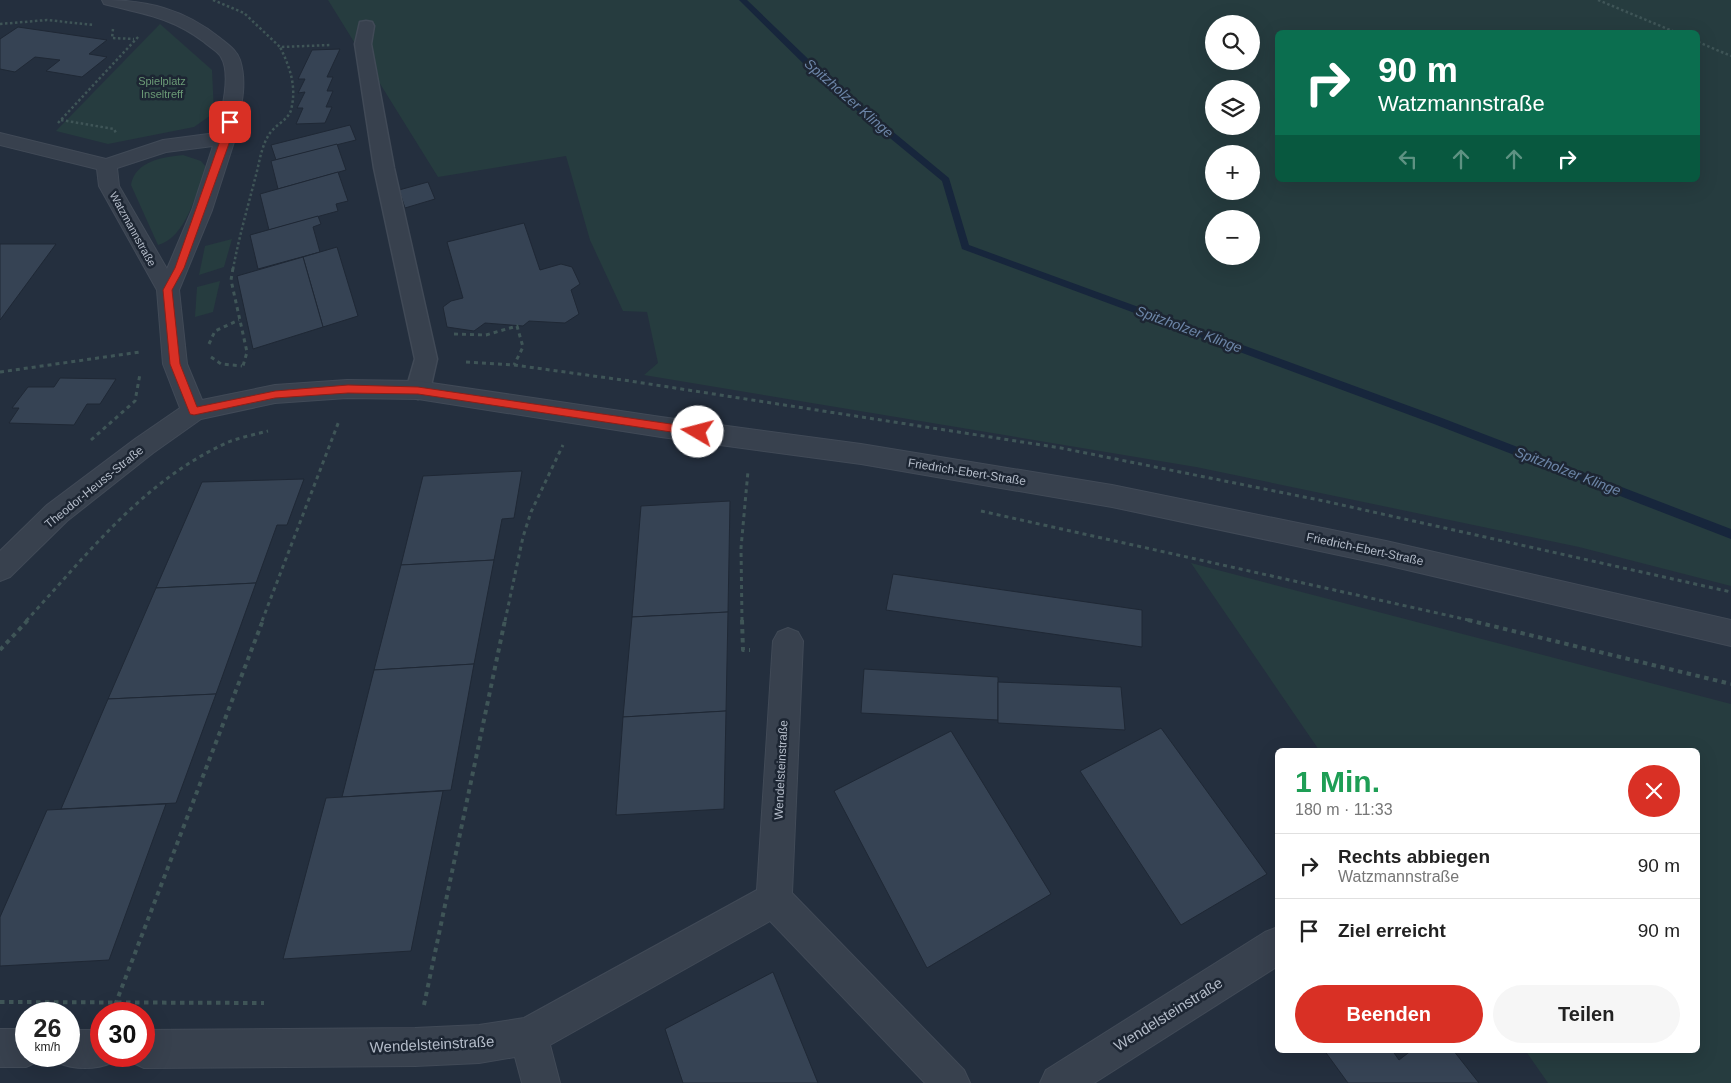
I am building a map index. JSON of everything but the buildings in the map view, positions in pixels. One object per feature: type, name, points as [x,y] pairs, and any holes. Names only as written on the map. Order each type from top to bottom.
[{"type":"street","points":[[110,0],[186,22],[219,45],[231,58],[236,74],[233,107],[226,138],[180,268],[168,290]]},
{"type":"street","points":[[0,139],[107,165],[163,146],[226,138]]},
{"type":"street","name":"Watzmannstraße","points":[[107,165],[109,186],[168,290],[175,364],[194,411]]},
{"type":"street","name":"Friedrich-Ebert-Straße","points":[[194,411],[275,394],[348,389],[418,390],[532,406],[661,427],[861,454],[1112,496],[1386,553],[1731,632]]},
{"type":"street","name":"Theodor-Heuss-Straße","points":[[0,569],[57,513],[144,446],[194,411]]},
{"type":"street","name":"Wendelsteinstraße","points":[[155,1049],[310,1050],[415,1047],[479,1044],[529,1036],[774,900],[788,647]]},
{"type":"street","points":[[774,900],[951,1083]]},
{"type":"street","name":"Wendelsteinstraße","points":[[1059,1083],[1275,947]]},
{"type":"street","points":[[529,1036],[541,1083]]},
{"type":"street","points":[[0,1048],[15,1048]]},
{"type":"lane","points":[[364,35],[384,168],[426,360],[418,390]]},
{"type":"path","points":[[213,0],[244,13],[280,47],[291,70],[293,93],[288,118],[276,125],[266,139],[240,234],[231,280],[247,352],[243,366]]},
{"type":"path","points":[[1598,0],[1670,30]]},
{"type":"path","points":[[0,24],[43,21],[77,22],[96,25]]},
{"type":"path","points":[[36,148],[60,120],[102,78],[134,39],[121,40],[112,38],[114,28],[105,26]]},
{"type":"path","points":[[280,47],[364,35]]},
{"type":"path","points":[[1700,43],[1731,56]]},
{"type":"path","points":[[60,120],[114,128]]},
{"type":"path","points":[[208,346],[215,331],[240,320]]},
{"type":"path","points":[[418,330],[480,336],[501,333],[517,326],[523,347],[514,365]]},
{"type":"path","points":[[0,372],[145,351]]},
{"type":"path","points":[[209,354],[213,360],[224,365],[252,365]]},
{"type":"path","points":[[135,401],[142,368]]},
{"type":"path","points":[[116,1002],[340,419],[332,420]]},
{"type":"path","points":[[0,650],[134,505],[179,469],[232,441],[275,429]]},
{"type":"path","points":[[415,1047],[523,537],[531,512],[563,444],[572,446]]},
{"type":"path","points":[[738,469],[748,471],[742,548],[743,650],[788,647]]},
{"type":"path","points":[[972,509],[1507,629],[1731,684]]},
{"type":"path","points":[[0,1002],[90,1002]]},
{"type":"path","points":[[155,1002],[265,1003]]},
{"type":"path","points":[[414,1004],[434,1004]]},
{"type":"green space","points":[[328,0],[1731,0],[1731,586],[1579,547],[1196,467],[644,375],[658,363],[647,312],[623,311],[590,240],[566,156],[438,177]]},
{"type":"green space","name":"Spielplatz Inseltreff","points":[[160,24],[212,70],[214,113],[194,127],[108,144],[56,131]]},
{"type":"green space","points":[[183,155],[201,161],[206,167],[205,172],[193,204],[182,225],[167,241],[158,245],[131,185],[138,170],[144,165],[159,159]]},
{"type":"green space","points":[[232,239],[224,267],[199,275],[205,246]]},
{"type":"green space","points":[[220,281],[213,312],[195,317],[197,287]]},
{"type":"green space","points":[[1191,563],[1731,704],[1731,1083],[1548,1083],[1527,1053],[1700,1053],[1700,748],[1318,748]]},
{"type":"waterway","name":"Spitzholzer Klinge","points":[[743,0],[825,80],[946,180],[965,247],[1438,421],[1731,534]]},
{"type":"route","points":[[230,122],[180,268],[168,290],[175,364],[194,411],[275,394],[348,389],[418,390],[698,432]]}]
